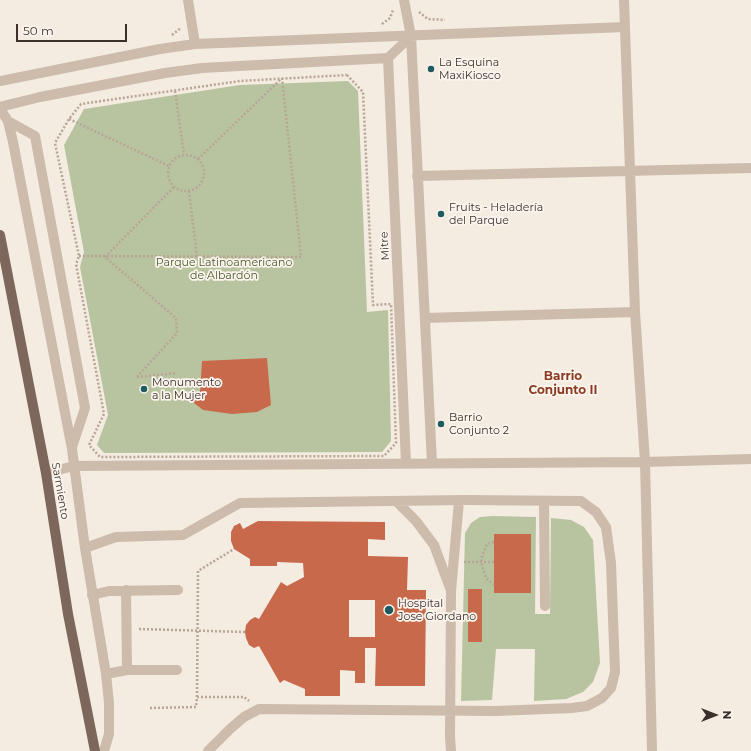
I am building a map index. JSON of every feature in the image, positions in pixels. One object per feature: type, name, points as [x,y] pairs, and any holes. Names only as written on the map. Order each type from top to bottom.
[{"type":"main road","name":"Sarmiento","points":[[0,235],[46,473],[68,614],[95,751]]},
{"type":"street","points":[[188,0],[195,44]]},
{"type":"street","points":[[624,0],[635,312],[645,462],[652,751]]},
{"type":"street","points":[[400,2],[411,36],[432,463]]},
{"type":"street","points":[[0,81],[160,49],[195,44],[625,26]]},
{"type":"street","points":[[104,751],[109,734],[109,703],[106,674],[92,595],[72,449],[8,121],[0,108],[48,95],[165,73],[202,68],[388,58],[411,36]]},
{"type":"street","name":"Mitre","points":[[388,58],[406,464]]},
{"type":"street","points":[[8,121],[36,136],[85,408],[72,449]]},
{"type":"street","points":[[417,176],[751,168]]},
{"type":"street","points":[[425,318],[635,312]]},
{"type":"street","points":[[46,473],[74,466],[645,462],[751,458]]},
{"type":"street","points":[[85,548],[116,537],[183,535],[240,504],[465,500],[581,501],[596,512],[606,528],[611,563],[615,672],[611,688],[602,698],[587,706],[572,708],[496,711],[259,709],[244,717],[208,751]]},
{"type":"street","points":[[451,751],[451,592],[459,501]]},
{"type":"street","points":[[544,501],[545,606]]},
{"type":"street","points":[[397,502],[416,520],[434,545],[451,592]]},
{"type":"street","points":[[92,595],[109,591],[126,590],[178,590]]},
{"type":"street","points":[[126,590],[127,670]]},
{"type":"street","points":[[106,674],[127,670],[177,670]]},
{"type":"path","points":[[381,25],[390,18],[400,2]]},
{"type":"path","points":[[347,75],[364,92],[373,305],[391,304],[396,443],[384,456],[100,457],[89,445],[104,414],[76,264],[79,256],[55,143],[69,119],[81,104],[175,91],[240,81],[347,75]]},
{"type":"path","points":[[198,159],[282,78]]},
{"type":"path","points":[[79,256],[301,257],[282,78]]},
{"type":"path","points":[[175,91],[184,154]]},
{"type":"path","points":[[69,119],[169,166]]},
{"type":"path","points":[[184,154],[192,155],[198,159],[203,166],[204,174],[202,182],[196,188],[189,191],[181,191],[174,187],[168,174],[169,166],[172,160],[177,156],[184,154]]},
{"type":"path","points":[[105,257],[174,187]]},
{"type":"path","points":[[189,191],[197,257]]},
{"type":"path","points":[[105,257],[176,318],[177,333],[137,377],[177,373]]},
{"type":"path","points":[[494,542],[488,544],[482,556],[481,562],[486,578],[494,585]]},
{"type":"path","points":[[150,708],[196,707],[198,572],[234,549]]},
{"type":"path","points":[[454,562],[494,562]]},
{"type":"path","points":[[126,629],[245,632]]},
{"type":"path","points":[[197,696],[244,697],[259,709]]},
{"type":"green space","name":"Parque Latinoamericano de Albardón","points":[[348,81],[358,91],[367,312],[388,310],[391,441],[382,452],[104,453],[97,445],[108,415],[80,267],[84,252],[64,145],[84,109],[240,85]]},
{"type":"green space","points":[[480,517],[536,517],[535,614],[550,614],[551,518],[571,520],[584,527],[593,540],[600,663],[593,682],[583,692],[566,699],[534,701],[535,649],[496,649],[492,700],[461,701],[465,533],[471,523]]},
{"type":"building","points":[[267,358],[271,405],[257,412],[232,414],[203,410],[194,403],[194,392],[200,392],[202,361]]},
{"type":"building","points":[[258,521],[385,522],[385,540],[368,539],[368,556],[408,557],[407,590],[426,590],[425,686],[375,686],[376,648],[365,648],[365,683],[355,683],[355,671],[340,670],[340,696],[305,696],[305,689],[284,680],[280,683],[259,646],[254,648],[249,645],[245,632],[246,625],[255,617],[259,619],[281,582],[287,586],[304,577],[303,563],[277,562],[277,566],[250,566],[250,559],[234,549],[231,541],[231,532],[234,526],[240,523],[243,529]],"holes":[[[349,600],[375,600],[375,637],[349,637]]]},
{"type":"building","points":[[494,534],[531,534],[531,593],[494,593]]},
{"type":"building","points":[[468,589],[482,589],[482,642],[468,642]]},
{"type":"place","name":"La Esquina MaxiKiosco","points":[[431,69]]},
{"type":"place","name":"Fruits - Heladería del Parque","points":[[441,214]]},
{"type":"place","name":"Monumento a la Mujer","points":[[144,389]]},
{"type":"place","name":"Barrio Conjunto 2","points":[[441,424]]},
{"type":"place","name":"Hospital Jose Giordano","points":[[389,610]]},
{"type":"district","name":"Barrio Conjunto II","points":[[563,383]]}]
